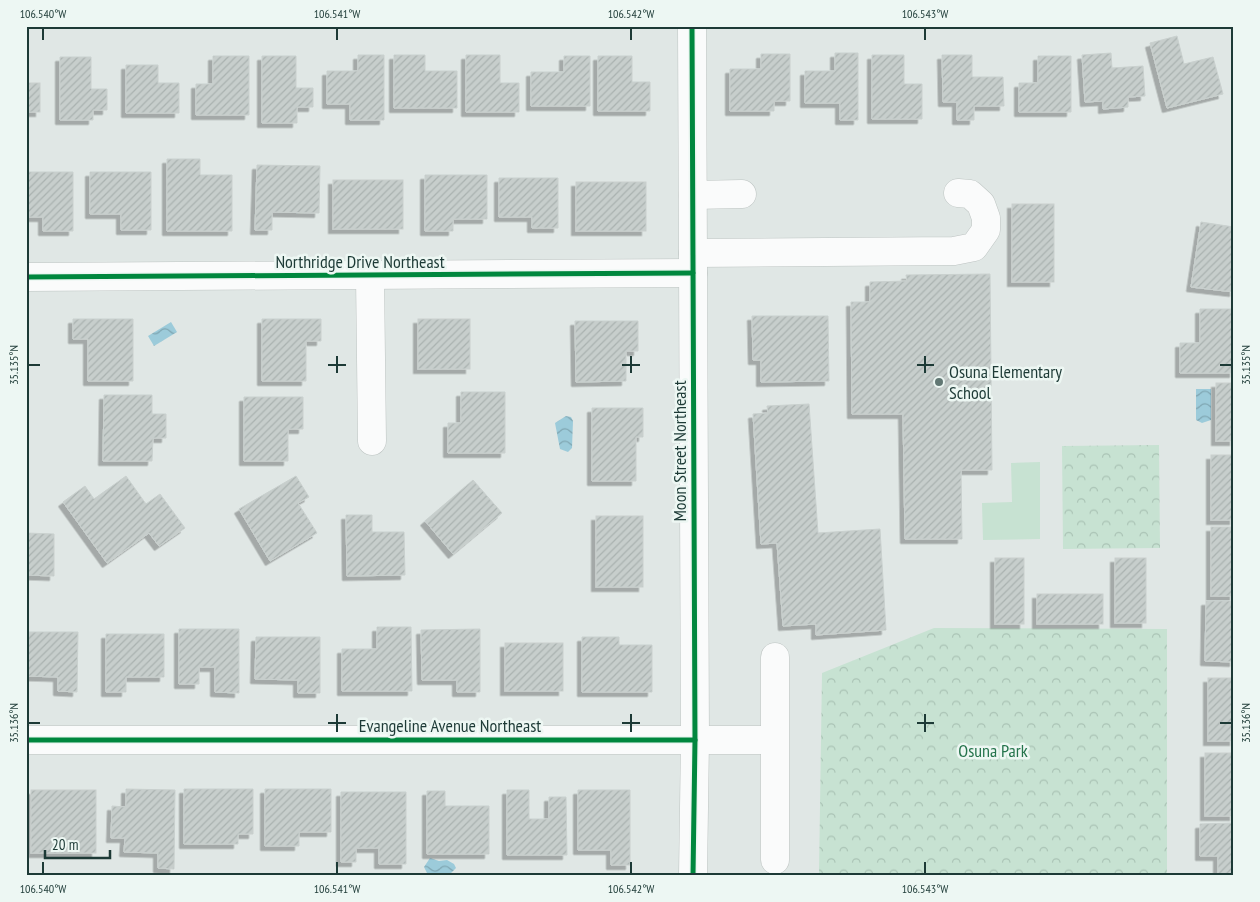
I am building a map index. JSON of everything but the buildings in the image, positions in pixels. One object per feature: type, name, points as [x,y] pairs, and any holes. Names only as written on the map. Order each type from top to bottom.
[{"type":"street","name":"Moon Street Northeast","points":[[692,26],[695,740],[693,876]]},
{"type":"street","name":"Northridge Drive Northeast","points":[[26,277],[370,276],[954,251],[974,247],[986,230],[986,218],[981,204],[970,194],[958,193]]},
{"type":"street","points":[[693,195],[742,194]]},
{"type":"street","points":[[370,276],[372,441]]},
{"type":"street","points":[[775,657],[775,860]]},
{"type":"street","name":"Evangeline Avenue Northeast","points":[[26,740],[774,740]]},
{"type":"green space","points":[[1159,445],[1160,548],[1063,549],[1062,446]]},
{"type":"green space","points":[[1040,462],[1040,539],[983,540],[982,503],[1012,502],[1011,463]]},
{"type":"green space","name":"Osuna Park","points":[[934,628],[1167,629],[1167,873],[819,873],[822,673]]},
{"type":"water","points":[[171,322],[177,332],[154,346],[148,336]]},
{"type":"water","points":[[1196,389],[1211,389],[1211,420],[1202,423],[1196,420]]},
{"type":"water","points":[[566,416],[571,417],[573,421],[572,448],[568,452],[560,449],[555,423]]},
{"type":"water","points":[[430,858],[439,861],[447,860],[454,864],[456,868],[449,875],[436,876],[427,873],[424,867]]},
{"type":"cycle path","points":[[692,26],[695,740],[693,876]]},
{"type":"cycle path","points":[[26,277],[693,273]]},
{"type":"cycle path","points":[[26,740],[695,740]]},
{"type":"place","name":"Osuna Elementary School","points":[[939,382]]}]
